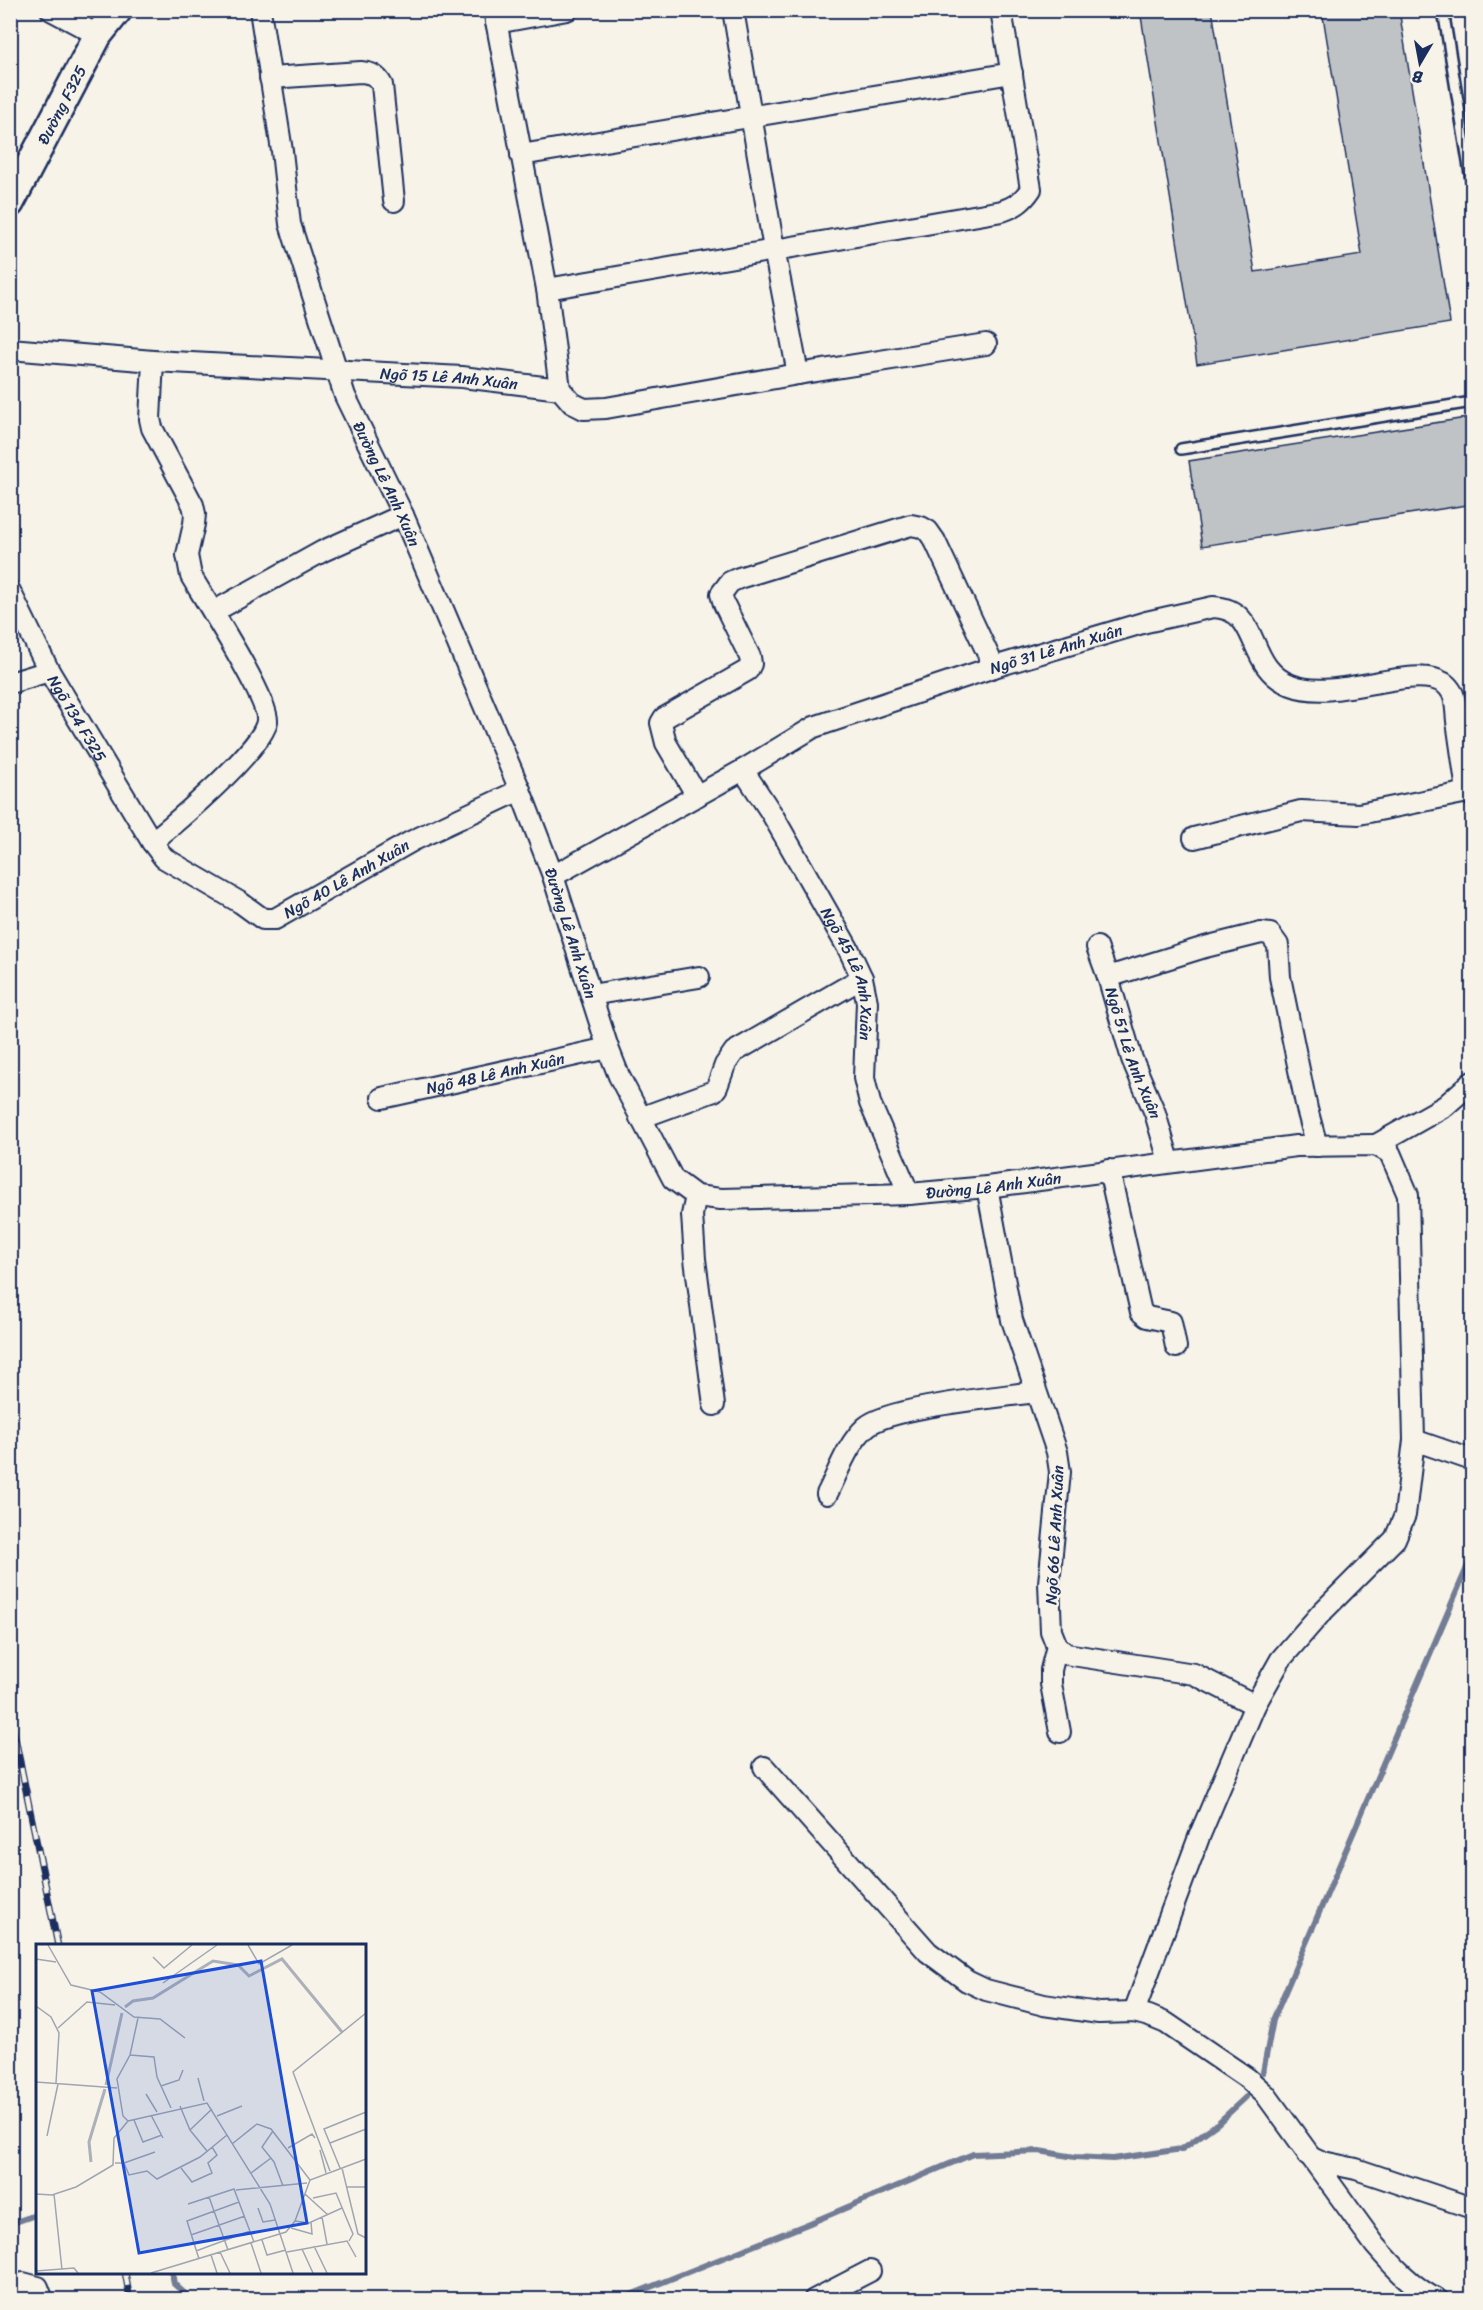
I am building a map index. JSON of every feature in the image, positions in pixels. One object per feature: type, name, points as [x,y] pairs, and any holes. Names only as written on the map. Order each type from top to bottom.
[{"type":"main road","name":"Đường F325","points":[[10,203],[98,35],[118,10]]},
{"type":"street","points":[[51,10],[98,35]]},
{"type":"street","name":"Đường Lê Anh Xuân","points":[[260,10],[282,151],[290,224],[335,370],[345,396],[403,515],[519,790],[553,876],[619,1076],[673,1179],[696,1196],[721,1199],[909,1194],[987,1187],[1169,1161],[1296,1146],[1376,1145]]},
{"type":"street","points":[[567,10],[495,16],[547,289],[560,389],[572,403],[584,409],[606,408],[986,344]]},
{"type":"street","points":[[733,10],[798,374]]},
{"type":"street","points":[[547,289],[1002,211],[1014,207],[1024,200],[1031,189],[1031,180],[1001,10]]},
{"type":"street","points":[[270,78],[361,72],[371,73],[379,78],[382,85],[394,201]]},
{"type":"street","points":[[521,155],[1012,73]]},
{"type":"street","name":"Ngõ 15 Lê Anh Xuân","points":[[10,349],[153,361],[471,378],[560,389]]},
{"type":"street","points":[[152,842],[208,794],[257,741],[267,720],[266,710],[256,690],[191,576],[187,555],[195,514],[193,505],[152,428],[150,419],[153,361]]},
{"type":"street","points":[[213,612],[323,551],[403,515]]},
{"type":"street","points":[[697,796],[666,743],[661,723],[664,718],[748,670],[751,664],[724,604],[722,594],[730,582],[739,578],[911,525],[921,527],[935,541],[994,667]]},
{"type":"street","name":"Ngõ 134 F325","points":[[10,591],[49,671],[152,842]]},
{"type":"street","name":"Ngõ 31 Lê Anh Xuân","points":[[553,876],[743,770],[814,727],[994,667],[1146,622],[1213,607],[1238,615],[1244,621],[1266,667],[1273,676],[1291,685],[1307,690],[1330,690],[1424,677],[1443,683],[1454,695],[1470,794]]},
{"type":"street","points":[[10,683],[49,671]]},
{"type":"street","name":"Ngõ 45 Lê Anh Xuân","points":[[743,770],[772,814],[849,950],[861,978],[867,1002],[864,1078],[870,1103],[909,1194]]},
{"type":"street","name":"Ngõ 40 Lê Anh Xuân","points":[[152,842],[164,858],[241,903],[263,919],[276,919],[411,842],[519,790]]},
{"type":"street","points":[[1194,838],[1300,811],[1359,814],[1470,794]]},
{"type":"street","points":[[1108,978],[1204,947],[1262,933],[1270,934],[1278,945],[1280,977],[1307,1109],[1317,1146]]},
{"type":"street","name":"Ngõ 51 Lê Anh Xuân","points":[[1097,947],[1132,1059],[1155,1113],[1169,1161]]},
{"type":"street","points":[[591,995],[699,977]]},
{"type":"street","points":[[640,1118],[714,1091],[729,1057],[734,1052],[861,978]]},
{"type":"street","name":"Ngõ 48 Lê Anh Xuân","points":[[382,1098],[608,1048]]},
{"type":"street","points":[[1376,1145],[1445,1106],[1473,1082]]},
{"type":"street","points":[[1134,2012],[1199,1837],[1254,1705],[1281,1659],[1321,1613],[1395,1539],[1405,1515],[1414,1440],[1408,1195],[1390,1153],[1376,1145]]},
{"type":"street","points":[[1109,1170],[1141,1312],[1147,1317],[1171,1322],[1176,1347]]},
{"type":"street","name":"Ngõ 66 Lê Anh Xuân","points":[[987,1187],[1012,1320],[1035,1392],[1049,1425],[1060,1472],[1049,1583],[1051,1631],[1057,1646]]},
{"type":"street","points":[[696,1196],[692,1215],[695,1258],[714,1405]]},
{"type":"street","points":[[827,1494],[849,1448],[865,1427],[877,1420],[914,1410],[1035,1392]]},
{"type":"street","points":[[1414,1440],[1473,1460]]},
{"type":"street","points":[[1060,1732],[1051,1684],[1051,1670],[1057,1646],[1066,1654],[1194,1674],[1254,1705]]},
{"type":"street","points":[[764,1767],[928,1952],[967,1981],[986,1990],[1044,2005],[1099,2013],[1134,2012],[1166,2023],[1247,2078],[1266,2095],[1308,2155],[1388,2260],[1419,2288],[1438,2300]]},
{"type":"street","points":[[1308,2155],[1323,2162],[1356,2169],[1473,2208]]},
{"type":"street","points":[[814,2300],[870,2271]]},
{"type":"street","points":[[10,2287],[23,2283],[38,2287],[43,2300]]},
{"type":"lane","points":[[1443,10],[1473,186]]},
{"type":"lane","points":[[1181,449],[1473,402]]},
{"type":"building","points":[[1140,10],[1212,10],[1255,272],[1362,255],[1322,10],[1399,10],[1450,323],[1197,364]]},
{"type":"building","points":[[1473,417],[1473,504],[1202,546],[1189,461]]},
{"type":"waterway","points":[[1263,2072],[1273,2020],[1472,1556]]},
{"type":"waterway","points":[[618,2300],[810,2223],[973,2154],[1039,2151],[1075,2157],[1113,2159],[1182,2149],[1218,2123],[1246,2097]]},
{"type":"waterway","points":[[10,2224],[36,2215]]},
{"type":"waterway","points":[[172,2274],[174,2284],[192,2300]]},
{"type":"railway","points":[[10,1713],[58,1944]]},
{"type":"railway","points":[[125,2274],[130,2300]]}]
